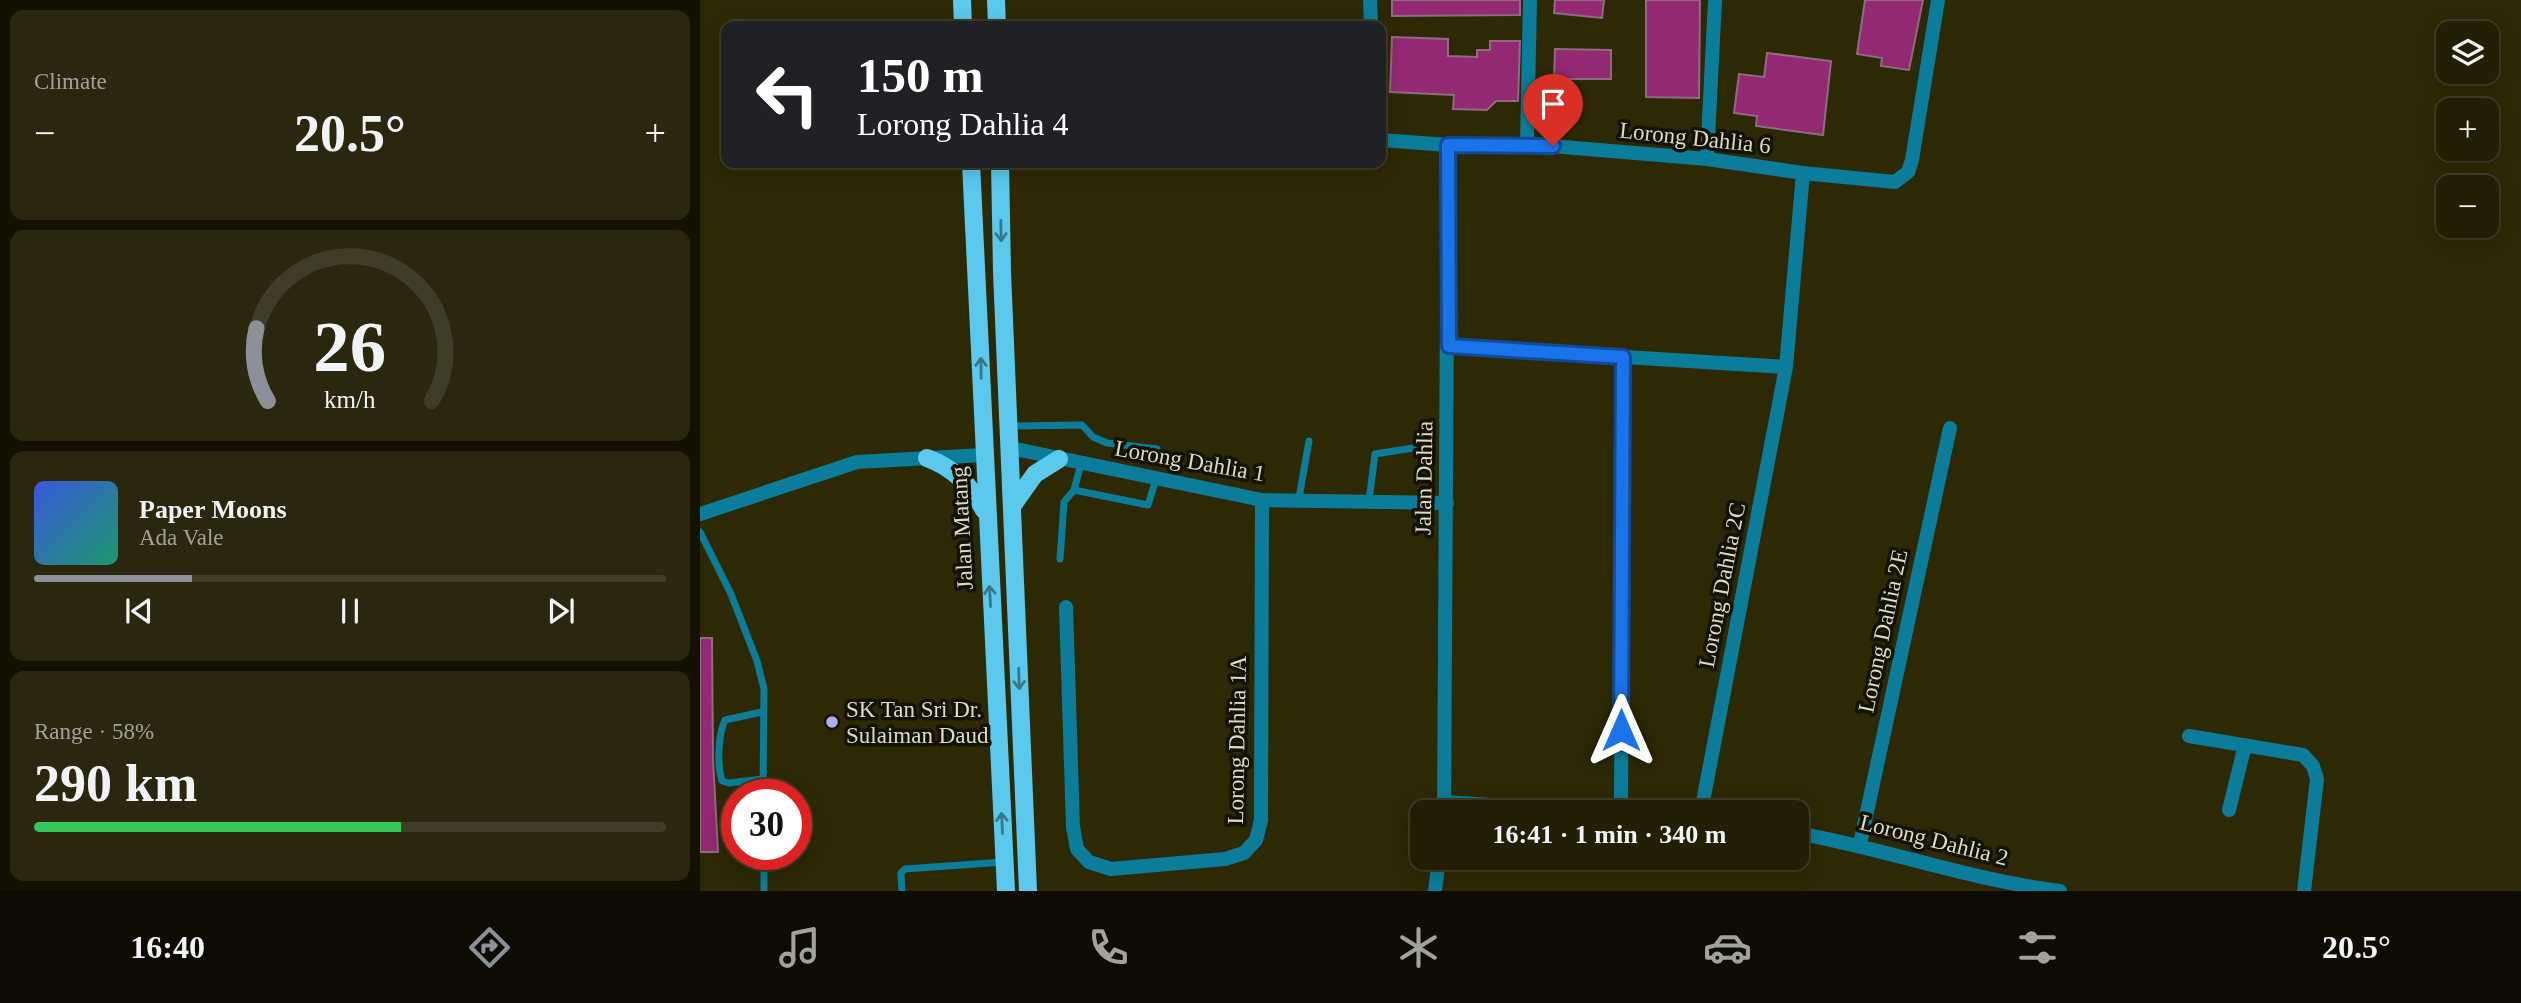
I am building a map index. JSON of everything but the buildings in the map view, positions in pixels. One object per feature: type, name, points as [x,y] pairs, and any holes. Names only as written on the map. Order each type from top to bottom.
[{"type":"main road","points":[[962,0],[963,21]]},
{"type":"main road","points":[[996,0],[997,21]]},
{"type":"main road","name":"Jalan Matang","points":[[971,168],[1006,891]]},
{"type":"main road","points":[[1000,168],[1007,404],[1011,448],[1028,891]]},
{"type":"main road","points":[[983,455],[992,454],[1003,446],[1007,404]]},
{"type":"main road","points":[[927,458],[944,465],[959,476],[972,489],[986,513]]},
{"type":"main road","points":[[1012,506],[1035,474],[1059,459]]},
{"type":"street","points":[[1370,0],[1371,21]]},
{"type":"street","points":[[1527,144],[1530,0]]},
{"type":"street","points":[[1707,159],[1715,0]]},
{"type":"street","name":"Lorong Dahlia 6","points":[[1386,140],[1448,145],[1527,144],[1707,159],[1803,173],[1895,182],[1908,172],[1912,160],[1938,0]]},
{"type":"street","name":"Jalan Dahlia","points":[[1444,800],[1449,346],[1448,145]]},
{"type":"street","name":"Lorong Dahlia 2C","points":[[1703,800],[1786,366],[1803,173]]},
{"type":"street","points":[[1449,346],[1786,366]]},
{"type":"street","points":[[1621,800],[1623,357]]},
{"type":"street","name":"Lorong Dahlia 2E","points":[[1860,844],[1950,428]]},
{"type":"street","name":"Lorong Dahlia 1","points":[[1011,448],[1262,500],[1299,498],[1447,503]]},
{"type":"street","points":[[700,514],[857,463],[983,455]]},
{"type":"street","name":"Lorong Dahlia 1A","points":[[1066,607],[1073,827],[1077,849],[1089,862],[1111,869],[1225,859],[1244,853],[1256,840],[1261,820],[1262,500]]},
{"type":"street","points":[[2189,736],[2303,755],[2313,766],[2317,779],[2304,891]]},
{"type":"street","points":[[2229,810],[2245,745]]},
{"type":"street","name":"Lorong Dahlia 2","points":[[1809,835],[1860,844],[1907,860],[2060,891]]},
{"type":"street","points":[[1435,891],[1438,870]]},
{"type":"lane","points":[[1009,426],[1082,425],[1093,437],[1107,443],[1157,449]]},
{"type":"lane","points":[[1299,498],[1309,441]]},
{"type":"lane","points":[[1369,501],[1375,454],[1380,451],[1413,448]]},
{"type":"lane","points":[[1060,559],[1065,502],[1074,490],[1081,464]]},
{"type":"lane","points":[[1074,490],[1148,505],[1156,479]]},
{"type":"lane","points":[[700,532],[732,594],[757,661],[764,689],[763,779]]},
{"type":"lane","points":[[721,779],[721,733],[724,720],[762,712]]},
{"type":"lane","points":[[902,891],[901,873],[905,869],[1004,862]]},
{"type":"lane","points":[[764,870],[764,891]]},
{"type":"place","name":"SK Tan Sri Dr. Sulaiman Daud","points":[[832,722]]},
{"type":"route","points":[[1553,146],[1448,145],[1449,346],[1623,357],[1621,730]]}]
